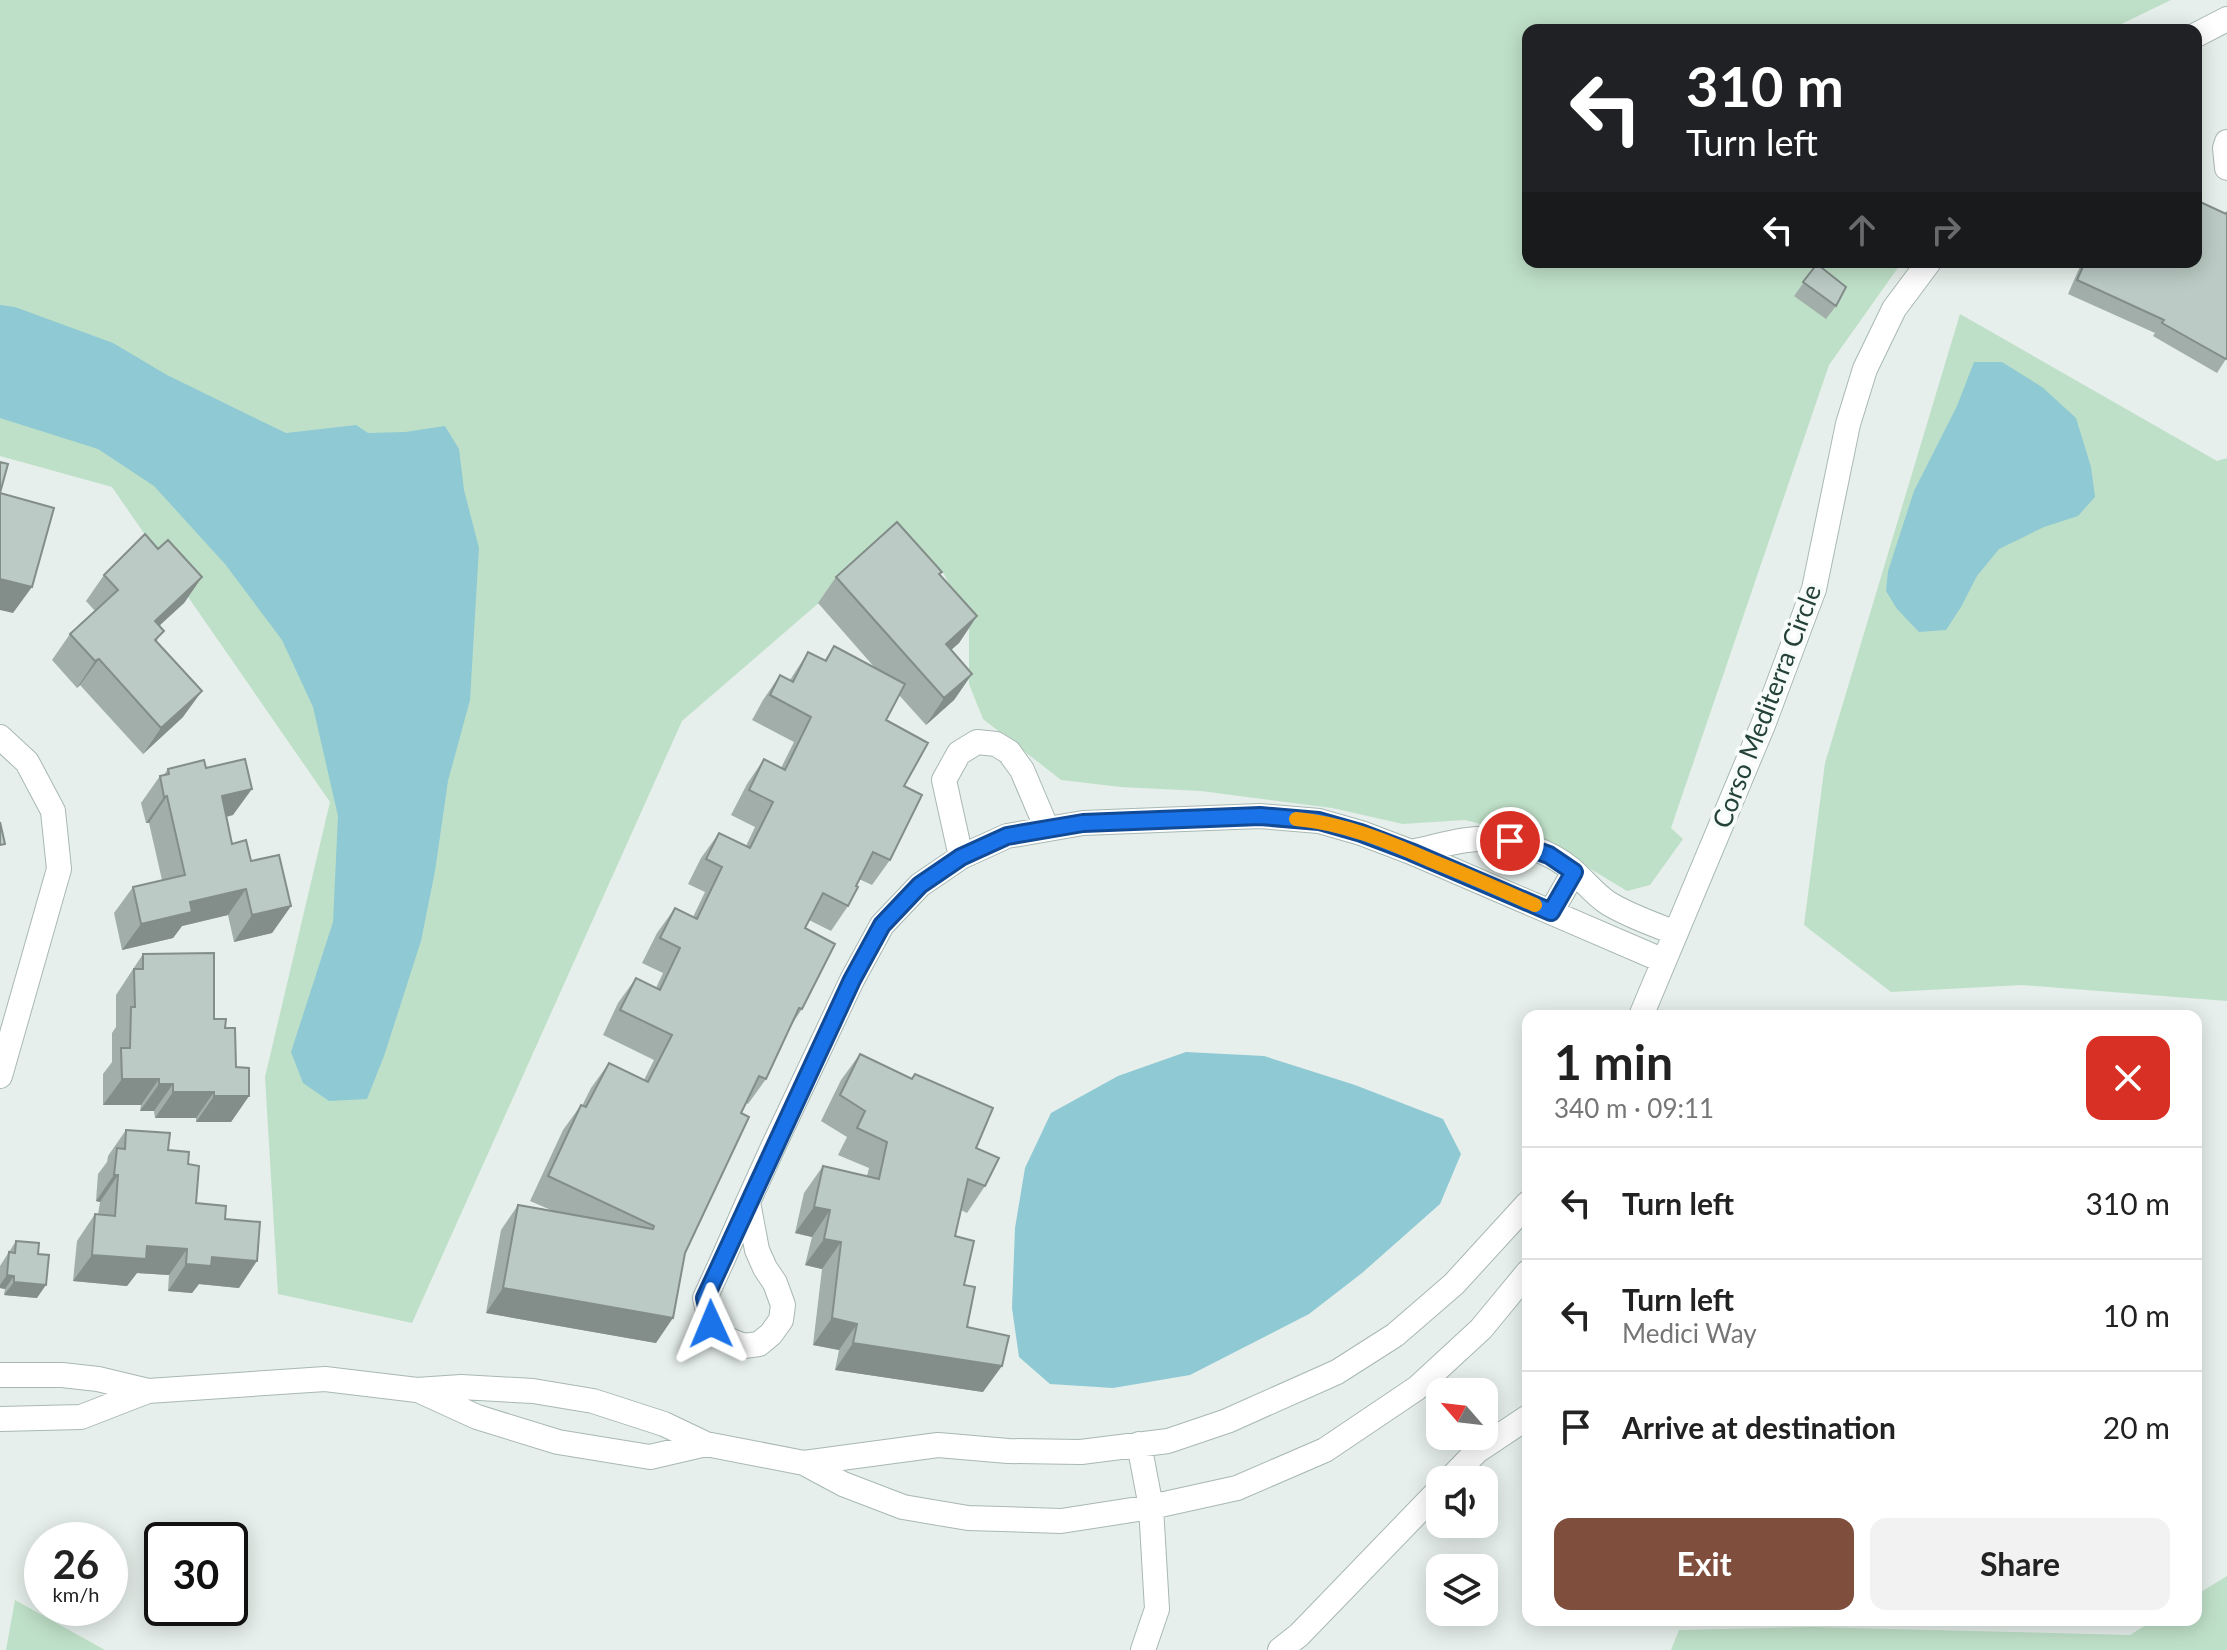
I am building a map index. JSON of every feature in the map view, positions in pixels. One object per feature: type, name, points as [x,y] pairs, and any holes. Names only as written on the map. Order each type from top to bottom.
[{"type":"street","points":[[2202,32],[2227,19]]},
{"type":"street","points":[[2227,142],[2227,168]]},
{"type":"street","name":"Corso Mediterra Circle","points":[[1644,1010],[1763,725],[1814,589],[1848,424],[1865,369],[1894,309],[1925,268]]},
{"type":"street","points":[[0,737],[27,762],[53,811],[59,869],[0,1076]]},
{"type":"street","points":[[961,857],[944,780],[959,753],[977,742],[996,744],[1009,752],[1022,770],[1047,829]]},
{"type":"street","points":[[748,1202],[757,1250],[783,1305],[781,1320],[771,1334],[759,1344],[744,1346],[722,1337],[711,1324],[705,1298],[748,1202],[852,980],[882,925],[920,885],[961,857],[1007,836],[1083,823],[1260,816],[1319,821],[1411,852],[1664,961]]},
{"type":"street","points":[[1411,852],[1462,841],[1490,839],[1528,846],[1549,855],[1574,872],[1604,901],[1676,933]]},
{"type":"street","points":[[1474,878],[1490,839]]},
{"type":"street","points":[[1551,912],[1574,872]]},
{"type":"street","points":[[804,1463],[938,1445],[1008,1451],[1081,1452],[1168,1441],[1227,1421],[1337,1372],[1395,1335],[1454,1284],[1522,1210]]},
{"type":"street","points":[[0,1419],[81,1417],[148,1391],[325,1379],[417,1390],[461,1387],[533,1391],[593,1401],[664,1424],[706,1444],[804,1463],[843,1484],[903,1507],[968,1518],[1061,1521],[1151,1507],[1237,1488],[1325,1450],[1417,1388],[1481,1329],[1522,1279]]},
{"type":"street","points":[[0,1375],[62,1375],[98,1379],[148,1391]]},
{"type":"street","points":[[417,1390],[477,1417],[558,1442],[650,1457],[706,1444]]},
{"type":"street","points":[[1463,1466],[1477,1451],[1522,1421]]},
{"type":"street","points":[[1139,1444],[1151,1507],[1157,1609],[1143,1650]]},
{"type":"street","points":[[1280,1650],[1299,1635],[1426,1503]]},
{"type":"green space","points":[[0,0],[2171,0],[2121,24],[1522,24],[1522,268],[1898,268],[1829,365],[1671,828],[1683,839],[1650,885],[1627,891],[1541,839],[1465,820],[1403,824],[1332,808],[1201,791],[1061,780],[983,719],[969,684],[969,625],[942,570],[894,538],[682,721],[412,1323],[278,1294],[265,1077],[330,802],[112,487],[0,456]]},
{"type":"green space","points":[[1960,314],[2217,461],[2227,458],[2227,1001],[2022,985],[1891,992],[1804,925],[1825,763]]},
{"type":"green space","points":[[2227,1576],[2227,1650],[1671,1650],[1679,1630],[1811,1627],[2130,1635],[2144,1626],[2202,1626],[2202,1591]]},
{"type":"green space","points":[[15,1600],[24,1605],[24,1626],[62,1626],[105,1650],[6,1650]]},
{"type":"water","points":[[0,305],[15,307],[113,343],[167,375],[286,433],[356,425],[368,433],[445,426],[459,449],[464,490],[479,548],[470,700],[448,781],[421,941],[367,1099],[329,1101],[303,1083],[291,1052],[333,922],[338,816],[313,707],[282,640],[225,564],[154,486],[98,449],[0,418]]},
{"type":"water","points":[[1974,362],[2002,362],[2042,387],[2076,418],[2091,467],[2095,497],[2078,516],[2044,527],[1999,549],[1977,576],[1946,630],[1919,632],[1897,609],[1886,591],[1888,571],[1914,491],[1957,406]]},
{"type":"water","points":[[1186,1052],[1264,1056],[1355,1085],[1443,1119],[1461,1154],[1440,1204],[1362,1273],[1309,1314],[1190,1375],[1113,1388],[1050,1384],[1019,1357],[1012,1308],[1015,1228],[1025,1168],[1051,1113],[1118,1076]]},
{"type":"building","points":[[2202,203],[2227,212],[2227,358],[2162,323],[2164,320],[2077,280],[2082,268],[2202,268]]},
{"type":"building","points":[[1814,268],[1822,268],[1846,287],[1836,306],[1803,282]]},
{"type":"building","points":[[0,462],[8,464],[0,493]]},
{"type":"building","points":[[0,493],[54,508],[32,587],[0,579]]},
{"type":"building","points":[[897,522],[977,616],[946,644],[972,674],[944,698],[836,577]]},
{"type":"building","points":[[145,534],[158,549],[168,540],[202,577],[155,621],[164,631],[155,640],[202,691],[161,728],[99,659],[95,661],[70,634],[118,590],[104,575]]},
{"type":"building","points":[[834,646],[905,684],[886,720],[928,743],[904,786],[922,795],[890,860],[873,852],[848,906],[823,893],[805,928],[835,944],[802,1009],[799,1008],[766,1079],[759,1076],[741,1113],[749,1117],[685,1253],[673,1318],[503,1288],[518,1205],[653,1229],[654,1226],[548,1176],[581,1105],[586,1107],[609,1063],[648,1082],[672,1035],[620,1010],[636,978],[660,990],[680,948],[660,938],[675,908],[697,919],[722,867],[706,859],[719,833],[750,848],[773,802],[749,790],[764,759],[785,770],[811,717],[770,695],[780,675],[793,682],[808,652],[826,661]]},
{"type":"building","points":[[245,759],[252,789],[222,796],[232,844],[246,840],[251,861],[279,855],[291,906],[252,915],[246,889],[190,902],[192,912],[141,924],[133,887],[185,875],[160,776],[169,774],[168,769],[204,760],[206,768]]},
{"type":"building","points":[[0,822],[5,844],[0,845]]},
{"type":"building","points":[[214,953],[214,1019],[226,1019],[225,1028],[235,1028],[236,1067],[249,1068],[249,1096],[173,1092],[173,1084],[159,1084],[159,1079],[122,1079],[121,1048],[130,1048],[131,1007],[135,1007],[134,969],[143,969],[143,954]]},
{"type":"building","points":[[860,1054],[912,1079],[915,1074],[993,1108],[976,1148],[999,1158],[985,1186],[968,1179],[955,1236],[974,1241],[964,1285],[975,1287],[967,1327],[1009,1336],[1002,1366],[853,1343],[857,1324],[832,1318],[841,1242],[824,1239],[830,1210],[814,1207],[823,1166],[879,1179],[887,1142],[857,1128],[865,1111],[840,1095]]},
{"type":"building","points":[[126,1130],[170,1133],[168,1150],[189,1152],[188,1164],[199,1166],[196,1203],[226,1206],[225,1219],[260,1222],[257,1261],[212,1257],[211,1266],[186,1264],[187,1249],[147,1246],[146,1259],[92,1255],[95,1214],[115,1216],[117,1148],[125,1149]]},
{"type":"building","points":[[16,1241],[39,1243],[38,1254],[49,1255],[46,1285],[14,1282],[14,1276],[7,1275],[9,1252],[15,1253]]},
{"type":"slow traffic","points":[[1296,819],[1319,821],[1361,833],[1535,905]]},
{"type":"route","points":[[711,1324],[705,1298],[852,980],[882,925],[920,885],[961,857],[1007,836],[1083,823],[1260,816],[1319,821],[1411,852],[1551,912],[1574,872],[1549,855],[1510,841]]}]
